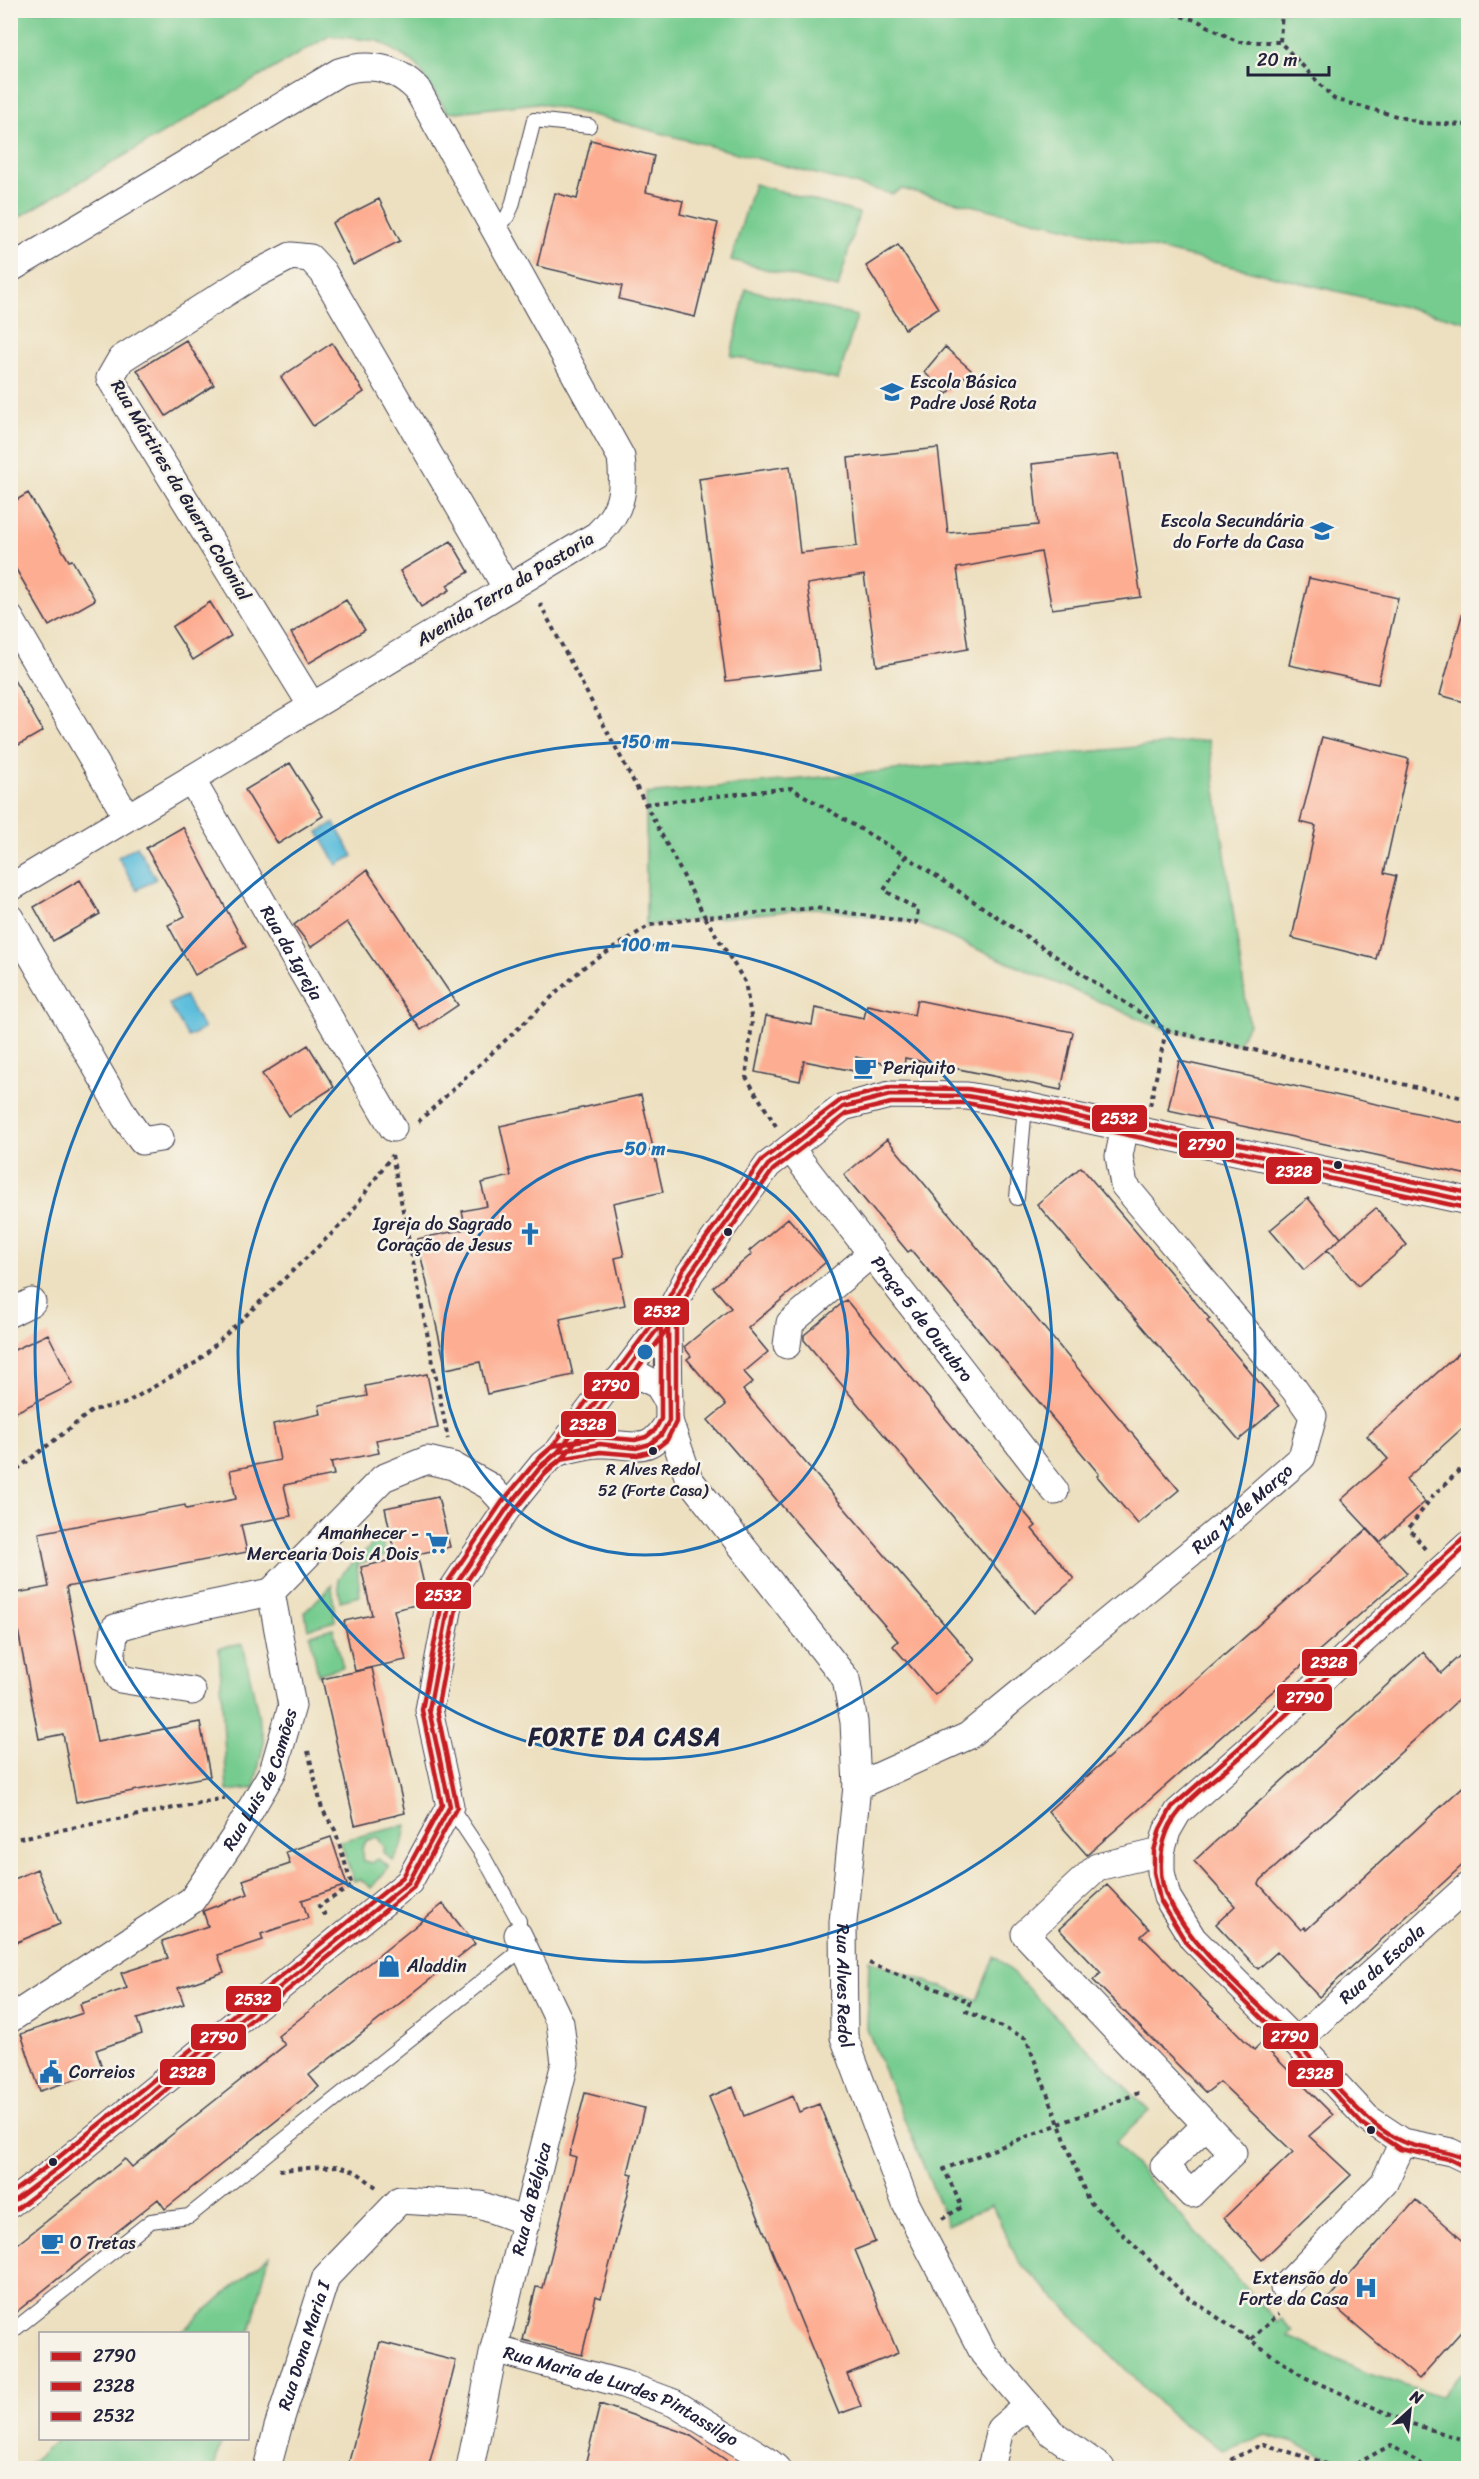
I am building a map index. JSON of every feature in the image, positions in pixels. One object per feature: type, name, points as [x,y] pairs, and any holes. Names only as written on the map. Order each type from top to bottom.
[{"type":"street","name":"Avenida Terra da Pastoria","points":[[10,269],[339,72],[354,67],[384,69],[408,80],[417,89],[621,457],[624,479],[620,504],[610,522],[597,535],[10,888]]},
{"type":"street","name":"Rua Mártires da Guerra Colonial","points":[[312,706],[110,378],[121,359],[252,276],[291,256],[310,258],[323,272],[517,583]]},
{"type":"street","points":[[10,618],[127,817]]},
{"type":"street","name":"Rua da Igreja","points":[[191,779],[395,1140]]},
{"type":"street","points":[[10,918],[125,1117],[142,1141],[160,1138]]},
{"type":"street","points":[[11,2202],[409,1882],[450,1806],[429,1710],[452,1590],[508,1507],[543,1464],[558,1452],[668,1315],[690,1273],[768,1165],[843,1107],[890,1095],[967,1096],[1135,1129],[1468,1201]]},
{"type":"street","name":"Rua 11 de Março","points":[[857,1786],[968,1736],[1227,1523],[1302,1457],[1313,1416],[1294,1389],[1124,1185],[1119,1156],[1135,1129]]},
{"type":"street","name":"Praça 5 de Outubro","points":[[790,1148],[1055,1491]]},
{"type":"street","points":[[787,1344],[790,1323],[872,1253]]},
{"type":"street","points":[[558,1452],[600,1444],[630,1447],[650,1444],[661,1435],[669,1412],[668,1315]]},
{"type":"street","points":[[630,1447],[609,1437],[598,1424],[598,1413],[612,1385],[642,1377],[657,1385],[669,1412]]},
{"type":"street","name":"Rua Alves Redol","points":[[669,1412],[689,1479],[846,1679],[854,1722],[857,1786],[843,1922],[844,2037],[906,2204],[984,2354],[1052,2433],[1101,2469]]},
{"type":"street","name":"Rua Alves Redol","points":[[630,1447],[689,1479]]},
{"type":"street","points":[[192,1691],[120,1679],[111,1659],[115,1628],[160,1615],[271,1592],[383,1478],[427,1460],[453,1466],[489,1486],[508,1507]]},
{"type":"street","points":[[1468,1545],[1245,1753],[1178,1812],[1167,1831],[1161,1852],[1161,1872],[1167,1897],[1188,1932],[1367,2118],[1403,2142],[1451,2152],[1468,2160]]},
{"type":"street","name":"Rua Luis de Camões","points":[[10,2019],[192,1900],[234,1838],[273,1771],[288,1718],[271,1592]]},
{"type":"street","points":[[1161,1852],[1097,1867],[1025,1934],[1206,2125]]},
{"type":"street","name":"Rua da Escola","points":[[1296,2042],[1468,1886]]},
{"type":"street","name":"Rua da Bélgica","points":[[470,2469],[494,2349],[565,2063],[560,2023],[518,1935]]},
{"type":"street","points":[[1284,2288],[1384,2183],[1403,2142]]},
{"type":"street","points":[[400,2200],[480,2205],[527,2222]]},
{"type":"street","name":"Rua Dona Maria I","points":[[267,2469],[278,2427],[326,2277],[400,2200]]},
{"type":"street","name":"Rua Maria de Lurdes Pintassilgo","points":[[494,2349],[622,2384],[674,2403],[765,2459],[776,2469]]},
{"type":"street","points":[[994,2469],[992,2464],[1000,2429],[1028,2405]]},
{"type":"lane","points":[[494,228],[507,217],[512,206],[534,120],[589,126]]},
{"type":"lane","points":[[1017,1198],[1025,1106]]},
{"type":"lane","points":[[10,2333],[151,2221],[189,2216],[516,1954],[519,1921],[482,1854],[450,1806]]},
{"type":"path","points":[[1155,10],[1196,20],[1238,42],[1280,42],[1334,99],[1422,123],[1468,125]]},
{"type":"path","points":[[1280,42],[1282,10]]},
{"type":"path","points":[[517,583],[645,804],[705,917],[745,982],[752,1022],[746,1077],[790,1148]]},
{"type":"path","points":[[645,804],[791,788],[906,856],[1166,1029],[1468,1099]]},
{"type":"path","points":[[10,1475],[93,1410],[124,1404],[197,1362],[346,1220],[395,1140],[584,967],[650,925],[705,917],[816,908],[916,923],[918,910],[884,890],[906,856]]},
{"type":"path","points":[[1135,1129],[1166,1029]]},
{"type":"path","points":[[395,1140],[453,1466]]},
{"type":"path","points":[[1445,1567],[1421,1545],[1409,1528],[1432,1497],[1468,1462]]},
{"type":"path","points":[[288,1718],[303,1728],[322,1809],[334,1830],[352,1886],[319,1906],[342,1936]]},
{"type":"path","points":[[10,1840],[216,1800]]},
{"type":"path","points":[[866,1962],[970,2002],[966,2012],[1026,2038],[1088,2200],[1185,2295],[1304,2377],[1409,2423],[1468,2441]]},
{"type":"path","points":[[940,2220],[962,2207],[944,2169],[1135,2095],[1162,2079]]},
{"type":"path","points":[[249,2168],[277,2170],[339,2166],[355,2171],[370,2184],[400,2200]]},
{"type":"path","points":[[1251,2339],[1283,2310],[1284,2288]]},
{"type":"path","points":[[1226,2469],[1232,2459],[1263,2444],[1319,2461],[1334,2469]]},
{"type":"path","points":[[1348,2469],[1391,2445],[1426,2469]]},
{"type":"green space","points":[[10,11],[1468,11],[1468,322],[902,189],[892,194],[596,116],[537,103],[448,113],[416,64],[379,41],[329,36],[11,222]]},
{"type":"green space","points":[[754,184],[859,213],[838,288],[731,260]]},
{"type":"green space","points":[[746,289],[857,316],[838,380],[731,356]]},
{"type":"green space","points":[[1209,740],[1249,1024],[1238,1044],[1166,1030],[916,923],[816,908],[650,925],[646,928],[646,794]]},
{"type":"green space","points":[[381,1536],[386,1556],[357,1564],[360,1596],[340,1601],[338,1578]]},
{"type":"green space","points":[[332,1585],[335,1621],[308,1629],[305,1612]]},
{"type":"green space","points":[[333,1628],[343,1667],[318,1674],[310,1635]]},
{"type":"green space","points":[[243,1644],[264,1742],[254,1788],[227,1791],[219,1648]]},
{"type":"green space","points":[[406,1825],[402,1846],[393,1861],[383,1852],[385,1848],[378,1838],[367,1840],[362,1848],[364,1861],[372,1863],[378,1859],[389,1867],[371,1888],[360,1879],[354,1881],[340,1841]]},
{"type":"green space","points":[[994,1957],[998,1958],[1149,2111],[1115,2143],[1277,2322],[1281,2319],[1293,2331],[1288,2336],[1363,2372],[1440,2397],[1468,2366],[1468,2468],[1346,2468],[1294,2443],[1266,2435],[1224,2450],[1173,2417],[1018,2261],[992,2205],[948,2225],[867,2029],[869,1960],[977,2000]]},
{"type":"green space","points":[[269,2256],[249,2336],[249,2332],[181,2332]]},
{"type":"green space","points":[[57,2440],[222,2440],[214,2468],[24,2468]]},
{"type":"water","points":[[334,823],[353,856],[337,865],[318,832]]},
{"type":"water","points":[[137,846],[156,879],[137,890],[118,857]]},
{"type":"water","points":[[185,996],[204,1029],[188,1037],[169,1004]]},
{"type":"building","points":[[591,140],[654,156],[646,192],[683,201],[680,214],[718,223],[695,317],[619,299],[622,286],[537,266],[555,193],[577,199]]},
{"type":"building","points":[[379,199],[400,241],[353,265],[332,223]]},
{"type":"building","points":[[898,245],[938,308],[905,329],[866,266]]},
{"type":"building","points":[[186,340],[214,385],[166,416],[137,370]]},
{"type":"building","points":[[332,343],[364,392],[313,426],[281,377]]},
{"type":"building","points":[[945,347],[971,370],[947,394],[924,372]]},
{"type":"building","points":[[938,448],[948,533],[1038,525],[1032,464],[1119,454],[1141,597],[1052,609],[1041,552],[957,568],[968,649],[877,666],[864,575],[807,584],[820,670],[726,681],[699,479],[790,466],[800,553],[857,546],[848,458]]},
{"type":"building","points":[[28,493],[95,600],[49,626],[10,559],[10,504]]},
{"type":"building","points":[[451,541],[469,572],[447,585],[450,590],[421,607],[400,571]]},
{"type":"building","points":[[1309,578],[1398,598],[1378,684],[1289,665]]},
{"type":"building","points":[[346,600],[365,630],[309,663],[291,633]]},
{"type":"building","points":[[210,602],[231,636],[193,660],[172,627]]},
{"type":"building","points":[[1462,615],[1468,616],[1468,703],[1440,695]]},
{"type":"building","points":[[10,673],[43,731],[10,750]]},
{"type":"building","points":[[1322,737],[1409,759],[1384,873],[1396,876],[1376,959],[1292,938],[1316,826],[1300,822]]},
{"type":"building","points":[[290,763],[323,816],[278,844],[245,790]]},
{"type":"building","points":[[183,827],[246,947],[195,975],[168,925],[185,916],[146,848]]},
{"type":"building","points":[[367,870],[458,1005],[421,1030],[347,922],[311,947],[294,925]]},
{"type":"building","points":[[80,880],[100,914],[53,941],[34,907]]},
{"type":"building","points":[[917,1000],[1073,1032],[1061,1090],[905,1058],[904,1068],[856,1057],[854,1071],[804,1061],[800,1081],[755,1072],[766,1016],[812,1025],[815,1008],[864,1018],[867,1005],[914,1015]]},
{"type":"building","points":[[308,1045],[334,1087],[289,1116],[262,1074]]},
{"type":"building","points":[[1179,1061],[1468,1124],[1468,1175],[1168,1110]]},
{"type":"building","name":"Igreja do Sagrado Coração de Jesus","points":[[641,1095],[663,1192],[613,1203],[624,1256],[615,1258],[625,1305],[560,1319],[573,1375],[487,1394],[480,1362],[446,1369],[417,1239],[466,1229],[462,1211],[487,1206],[481,1183],[511,1176],[500,1126]]},
{"type":"building","points":[[887,1139],[1179,1490],[1138,1524],[974,1324],[911,1250],[908,1252],[844,1175]]},
{"type":"building","points":[[1081,1167],[1210,1319],[1207,1321],[1279,1406],[1239,1440],[1037,1204]]},
{"type":"building","points":[[1308,1198],[1341,1238],[1304,1270],[1270,1230]]},
{"type":"building","points":[[1376,1208],[1407,1245],[1358,1286],[1327,1250]]},
{"type":"building","points":[[788,1218],[826,1262],[748,1328],[768,1352],[744,1372],[753,1382],[743,1390],[975,1660],[935,1695],[893,1646],[898,1641],[708,1420],[726,1405],[687,1359],[691,1356],[684,1347],[731,1308],[713,1287],[752,1254],[749,1251]]},
{"type":"building","points":[[846,1300],[1036,1526],[1032,1529],[1074,1579],[1034,1613],[804,1340],[804,1335]]},
{"type":"building","points":[[48,1334],[73,1384],[10,1415],[10,1352]]},
{"type":"building","points":[[1468,1345],[1468,1423],[1406,1479],[1425,1502],[1380,1542],[1341,1500],[1388,1459],[1367,1436]]},
{"type":"building","points":[[427,1374],[438,1428],[376,1440],[379,1453],[331,1462],[334,1475],[284,1485],[291,1516],[241,1525],[247,1552],[66,1587],[97,1742],[200,1722],[210,1776],[76,1802],[63,1734],[39,1739],[11,1594],[49,1587],[39,1533],[185,1505],[186,1509],[236,1499],[230,1470],[280,1460],[273,1424],[321,1414],[319,1405],[367,1396],[365,1386]]},
{"type":"building","points":[[438,1497],[450,1547],[417,1554],[428,1602],[394,1610],[406,1660],[355,1671],[344,1621],[372,1615],[361,1567],[396,1559],[385,1508]]},
{"type":"building","points":[[1367,1529],[1407,1573],[1087,1855],[1048,1811]]},
{"type":"building","points":[[1468,1648],[1468,1691],[1259,1884],[1301,1930],[1304,1927],[1306,1930],[1468,1782],[1468,1860],[1319,1997],[1277,1952],[1258,1969],[1216,1924],[1235,1906],[1194,1861],[1423,1652],[1441,1673]]},
{"type":"building","points":[[372,1668],[405,1813],[355,1825],[322,1679]]},
{"type":"building","points":[[331,1837],[347,1885],[302,1900],[308,1918],[261,1934],[263,1940],[218,1955],[224,1972],[178,1988],[184,2004],[137,2019],[142,2034],[96,2050],[103,2070],[40,2091],[21,2034],[83,2013],[80,2004],[127,1988],[121,1973],[168,1958],[162,1941],[208,1926],[203,1911],[248,1894],[243,1880],[290,1864],[286,1852]]},
{"type":"building","points":[[37,1869],[60,1924],[10,1945],[10,1881]]},
{"type":"building","points":[[1107,1885],[1149,1929],[1141,1936],[1254,2050],[1261,2043],[1333,2115],[1309,2136],[1351,2175],[1262,2260],[1224,2218],[1293,2152],[1220,2082],[1206,2093],[1093,1980],[1101,1973],[1059,1929]]},
{"type":"building","points":[[443,1904],[475,1944],[309,2075],[319,2087],[165,2209],[158,2199],[10,2317],[10,2250],[125,2159],[132,2167],[285,2045],[278,2036]]},
{"type":"building","points":[[733,2087],[744,2116],[793,2096],[799,2112],[819,2104],[875,2242],[855,2250],[898,2353],[847,2374],[861,2406],[839,2414],[709,2097]]},
{"type":"building","points":[[585,2093],[644,2108],[628,2173],[633,2174],[601,2298],[596,2296],[582,2355],[523,2340],[536,2287],[543,2288],[576,2157],[569,2155]]},
{"type":"building","name":"Extensão do Forte da Casa","points":[[1416,2200],[1468,2245],[1468,2324],[1419,2379],[1327,2300]]},
{"type":"building","points":[[380,2342],[456,2361],[428,2469],[347,2469]]},
{"type":"building","points":[[600,2404],[688,2434],[739,2469],[584,2469]]},
{"type":"transit line","name":"2532","points":[[10,2194],[54,2161],[403,1877],[442,1805],[422,1710],[445,1586],[502,1502],[538,1459],[553,1446],[599,1437],[635,1440],[646,1437],[655,1430],[661,1419],[661,1314],[683,1270],[762,1160],[841,1100],[889,1088],[968,1089],[1048,1103],[1468,1193]]},
{"type":"transit line","name":"2790","points":[[10,2204],[59,2167],[409,1882],[450,1806],[429,1710],[452,1590],[508,1507],[543,1464],[558,1452],[600,1444],[636,1448],[650,1444],[661,1435],[669,1421],[668,1315],[690,1273],[768,1165],[843,1107],[890,1095],[967,1096],[1046,1110],[1468,1201]]},
{"type":"transit line","name":"2328","points":[[15,2210],[64,2173],[414,1887],[457,1807],[437,1710],[459,1593],[514,1511],[548,1469],[561,1459],[600,1452],[637,1455],[653,1451],[667,1440],[676,1422],[676,1317],[696,1277],[773,1170],[846,1114],[891,1103],[966,1103],[1045,1117],[1466,1208]]},
{"type":"transit line","name":"2532","points":[[533,1464],[552,1447],[598,1386],[615,1374],[662,1311],[671,1293]]},
{"type":"transit line","name":"2790","points":[[538,1470],[558,1452],[604,1391],[620,1379],[668,1315],[678,1296]]},
{"type":"transit line","name":"2328","points":[[543,1476],[564,1457],[609,1396],[626,1384],[674,1320],[685,1299]]},
{"type":"transit line","name":"2328","points":[[1463,1539],[1240,1747],[1172,1807],[1160,1829],[1154,1851],[1154,1872],[1160,1900],[1187,1944],[1291,2047],[1362,2124],[1400,2149],[1449,2159],[1465,2167]]},
{"type":"transit line","name":"2790","points":[[1468,1545],[1181,1810],[1167,1832],[1162,1848],[1161,1865],[1162,1883],[1168,1899],[1194,1939],[1227,1975],[1297,2043],[1360,2111],[1374,2124],[1403,2142],[1468,2160]]},
{"type":"place","name":"Escola Básica Padre José Rota","points":[[892,392]]},
{"type":"place","name":"Escola Secundária do Forte da Casa","points":[[1322,531]]},
{"type":"place","name":"Periquito","points":[[865,1068]]},
{"type":"place","name":"Igreja do Sagrado Coração de Jesus","points":[[530,1234]]},
{"type":"place","name":"R Alves Redol 52 (Forte Casa)","points":[[653,1451]]},
{"type":"place","name":"Amanhecer - Mercearia Dois A Dois","points":[[437,1543]]},
{"type":"place","name":"Aladdin","points":[[389,1966]]},
{"type":"place","name":"Correios","points":[[51,2072]]},
{"type":"place","name":"O Tretas","points":[[52,2243]]},
{"type":"place","name":"Extensão do Forte da Casa","points":[[1366,2288]]},
{"type":"district","name":"FORTE DA CASA","points":[[625,1737]]}]
